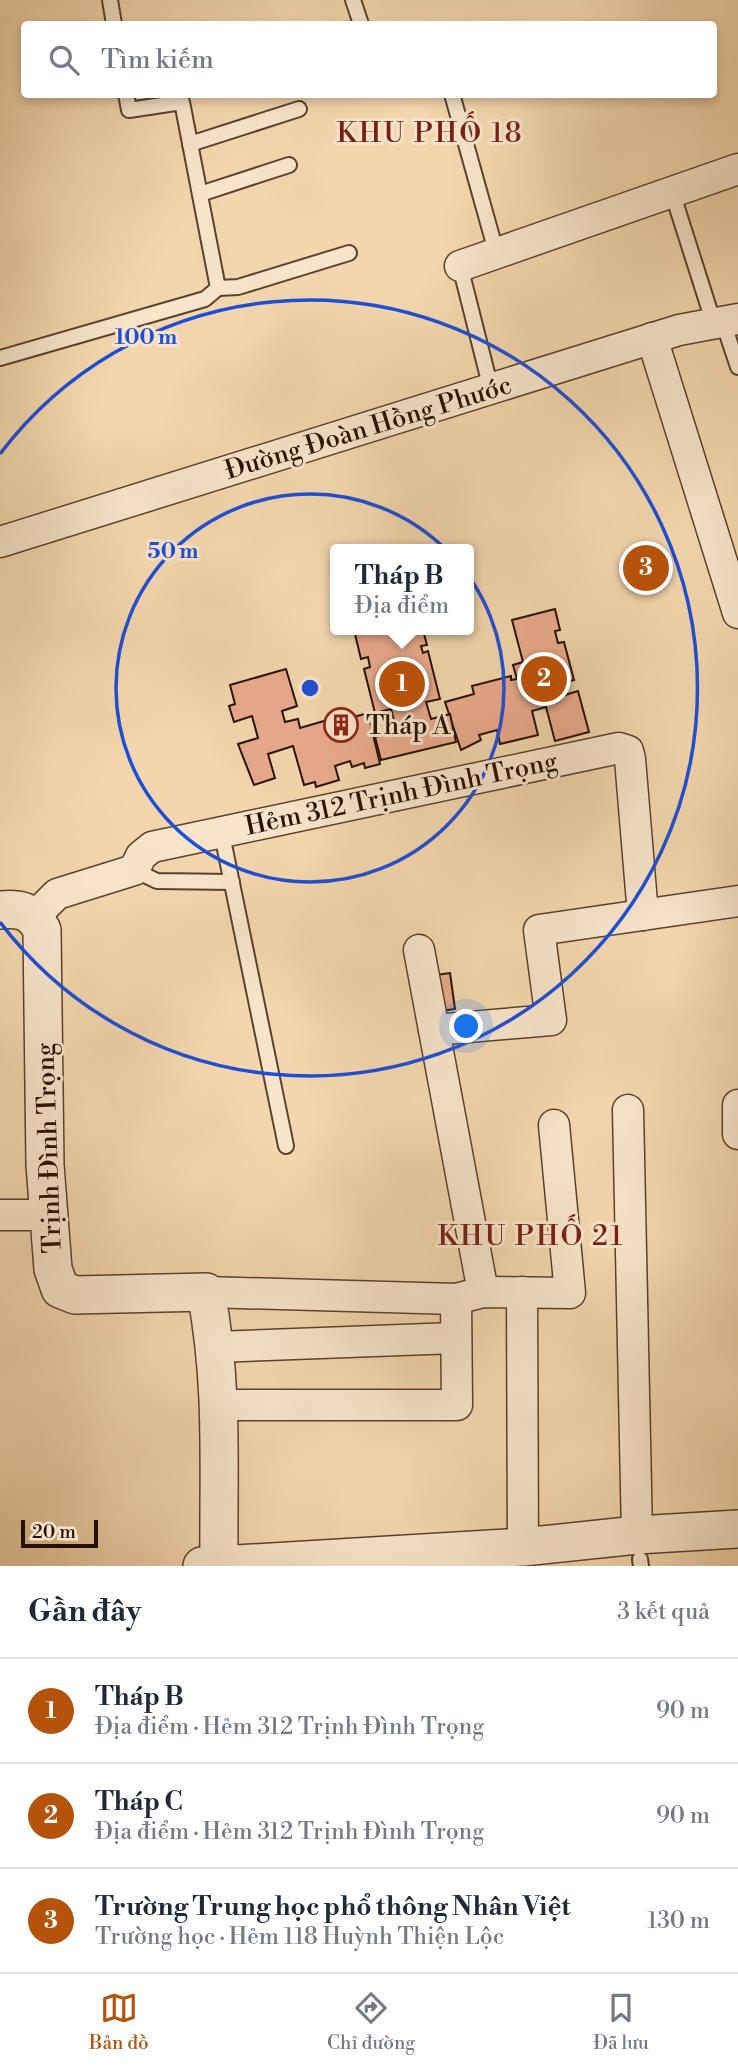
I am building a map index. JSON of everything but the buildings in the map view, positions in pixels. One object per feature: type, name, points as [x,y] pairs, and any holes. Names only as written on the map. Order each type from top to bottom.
[{"type":"street","points":[[460,266],[738,169]]},
{"type":"street","name":"Đường Đoàn Hồng Phước","points":[[0,542],[652,338],[725,322]]},
{"type":"street","points":[[652,338],[738,613]]},
{"type":"street","name":"Hẻm 312 Trịnh Đình Trọng","points":[[18,913],[57,894],[134,870],[141,856],[152,847],[221,830],[619,748],[628,751],[630,759],[643,915]]},
{"type":"street","points":[[434,1030],[551,1020],[539,930],[738,901]]},
{"type":"street","name":"Trịnh Đình Trọng","points":[[18,913],[42,930],[48,1215],[53,1269],[60,1289],[75,1296],[206,1292]]},
{"type":"street","points":[[221,1405],[457,1405],[455,1338],[470,1295],[434,1030],[419,950]]},
{"type":"street","points":[[738,1105],[738,1134]]},
{"type":"street","points":[[628,1110],[639,1553]]},
{"type":"street","points":[[554,1125],[570,1293],[470,1295],[206,1292],[216,1347],[221,1405],[213,1565],[738,1552]]},
{"type":"street","points":[[0,1215],[48,1215]]},
{"type":"street","points":[[522,1292],[531,1557]]},
{"type":"street","points":[[216,1347],[455,1338]]},
{"type":"street","points":[[639,1553],[738,1529]]},
{"type":"lane","points":[[110,0],[114,21]]},
{"type":"lane","points":[[353,0],[360,21]]},
{"type":"lane","points":[[127,98],[129,110],[186,98],[190,144],[218,288]]},
{"type":"lane","points":[[453,98],[497,254]]},
{"type":"lane","points":[[190,144],[299,109]]},
{"type":"lane","points":[[200,194],[289,165]]},
{"type":"lane","points":[[672,192],[725,322],[738,367]]},
{"type":"lane","points":[[0,358],[205,299],[218,288],[238,288],[349,253]]},
{"type":"lane","points":[[460,266],[491,389]]},
{"type":"lane","points":[[221,830],[286,1146]]},
{"type":"lane","points":[[134,870],[157,881],[232,882]]},
{"type":"place","name":"Trường Trung học phổ thông Nhân Việt","points":[[646,568]]},
{"type":"place","name":"Tháp C","points":[[544,679]]},
{"type":"place","name":"Tháp B","points":[[402,684]]},
{"type":"place","name":"Tháp A","points":[[341,725]]},
{"type":"district","name":"KHU PHỐ 18","points":[[430,132]]},
{"type":"district","name":"KHU PHỐ 21","points":[[531,1235]]}]
